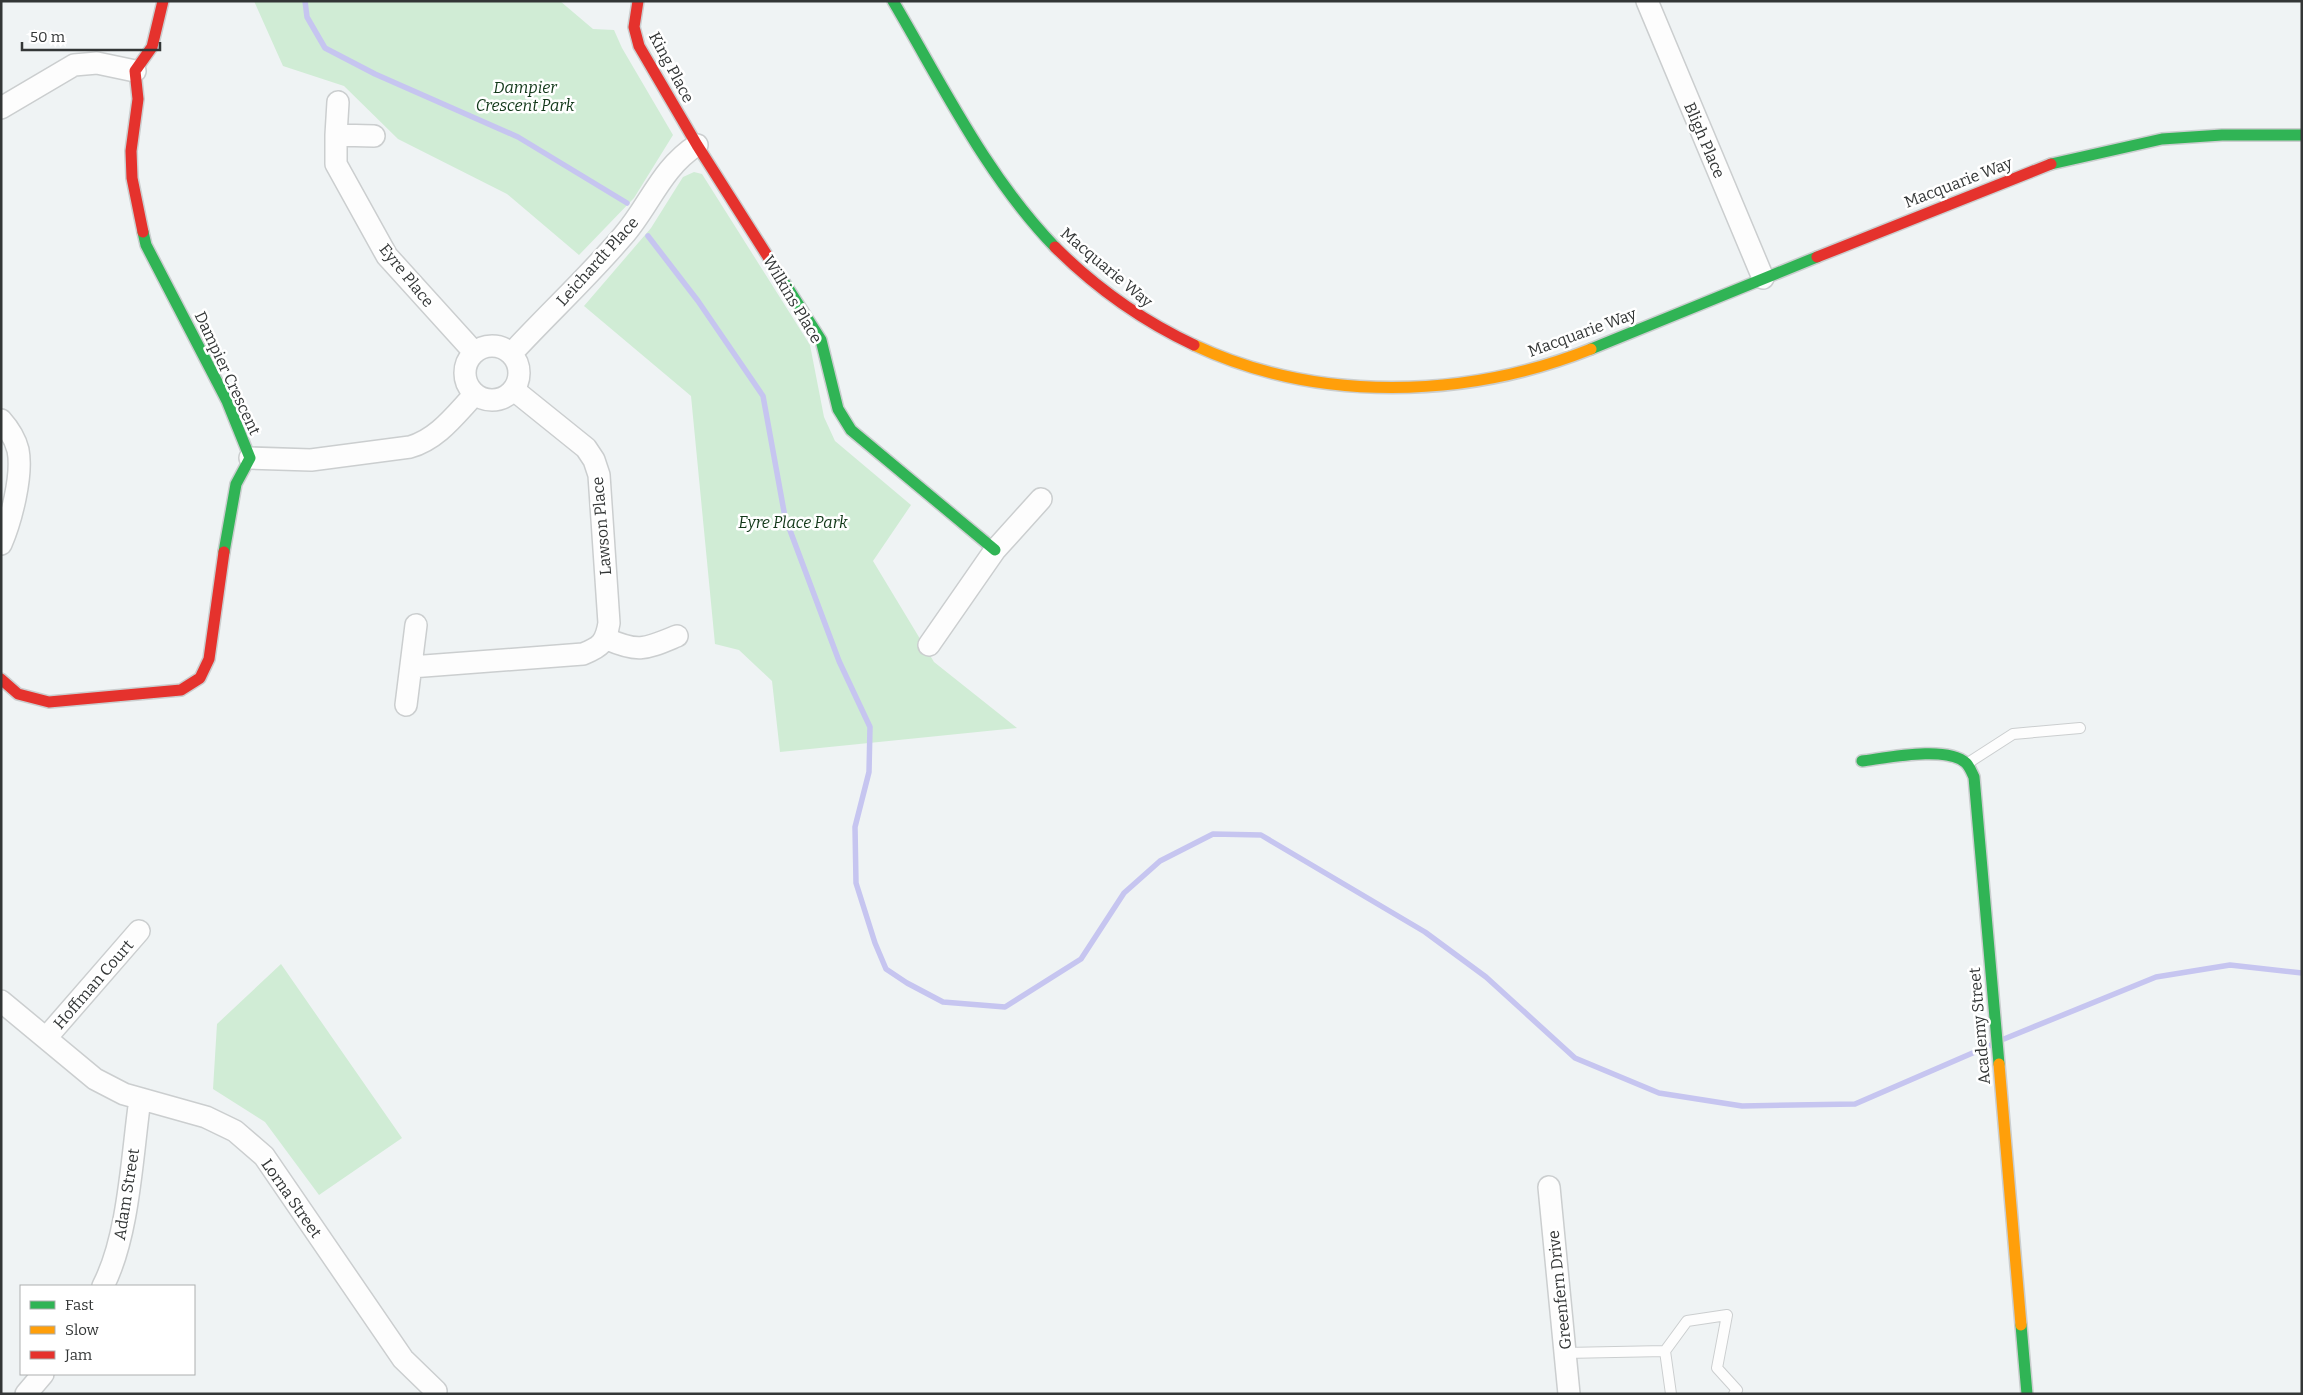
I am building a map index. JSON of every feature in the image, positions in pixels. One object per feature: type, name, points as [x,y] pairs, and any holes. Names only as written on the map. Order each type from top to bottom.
[{"type":"street","points":[[1,108],[74,65],[97,63],[135,71],[152,47],[163,1]]},
{"type":"street","name":"King Place","points":[[638,1],[634,27],[639,46],[697,145]]},
{"type":"street","name":"Macquarie Way","points":[[893,1],[1005,187],[1035,225],[1064,256],[1146,321],[1190,344],[1241,365],[1295,380],[1345,388],[1399,388],[1455,384],[1513,374],[1563,360],[1973,193],[2061,160],[2162,139],[2222,135],[2302,135]]},
{"type":"street","name":"Bligh Place","points":[[1647,1],[1763,278]]},
{"type":"street","name":"Dampier Crescent","points":[[1,679],[18,694],[49,702],[180,690],[200,678],[209,659],[230,510],[236,484],[250,458],[238,432],[227,400],[146,245],[132,178],[130,151],[138,99],[135,71]]},
{"type":"street","name":"Eyre Place","points":[[338,102],[336,164],[387,256],[474,352]]},
{"type":"street","points":[[336,135],[374,136]]},
{"type":"street","name":"Leichardt Place","points":[[512,353],[623,236],[669,168],[680,156],[697,145]]},
{"type":"street","name":"Wilkins Place","points":[[697,145],[821,340],[838,408],[851,430],[995,550]]},
{"type":"street","points":[[489,346],[497,346],[512,353],[520,367],[518,384],[514,390],[499,400],[490,400],[475,394],[468,386],[465,368],[474,352],[489,346]]},
{"type":"street","name":"Lawson Place","points":[[514,390],[586,448],[594,460],[599,474],[608,623],[607,638]]},
{"type":"street","points":[[250,458],[311,460],[410,448],[425,443],[440,431],[475,394]]},
{"type":"street","points":[[1,420],[12,433],[18,449],[20,463],[9,527],[1,544]]},
{"type":"street","points":[[930,644],[995,550],[1041,499]]},
{"type":"street","points":[[406,705],[416,625]]},
{"type":"street","points":[[411,667],[584,654],[598,648],[607,638],[628,648],[646,648],[677,636]]},
{"type":"street","points":[[1862,761],[1942,754],[1956,757],[1967,764]]},
{"type":"street","name":"Academy Street","points":[[1967,764],[1974,777],[2027,1394]]},
{"type":"street","name":"Hoffman Court","points":[[46,1038],[139,931]]},
{"type":"street","name":"Lorna Street","points":[[1,1001],[95,1078],[124,1094],[206,1117],[234,1131],[264,1156],[403,1359],[436,1391]]},
{"type":"street","name":"Adam Street","points":[[104,1285],[121,1239],[140,1099]]},
{"type":"street","name":"Greenfern Drive","points":[[1549,1186],[1569,1394]]},
{"type":"street","points":[[26,1394],[42,1375]]},
{"type":"lane","points":[[1967,764],[2013,734],[2080,728]]},
{"type":"lane","points":[[1671,1394],[1665,1351],[1687,1321],[1728,1315],[1717,1368],[1738,1390],[1734,1394]]},
{"type":"lane","points":[[1565,1353],[1665,1351]]},
{"type":"green space","name":"Dampier Crescent Park","points":[[254,1],[560,1],[593,29],[614,30],[622,48],[673,135],[634,198],[579,255],[507,194],[398,139],[344,86],[283,66]]},
{"type":"green space","name":"Eyre Place Park","points":[[694,172],[702,174],[810,345],[824,417],[835,441],[911,505],[873,561],[934,662],[1017,728],[780,752],[772,681],[739,650],[715,644],[691,396],[584,306],[651,228],[683,177]]},
{"type":"green space","points":[[281,964],[402,1138],[319,1195],[265,1122],[213,1089],[217,1024]]},
{"type":"waterway","points":[[305,1],[307,17],[325,48],[375,74],[518,137],[627,203]]},
{"type":"waterway","points":[[648,236],[698,301],[763,396],[785,517],[839,661],[870,727],[869,772],[855,827],[856,883],[875,943],[886,969],[907,983],[943,1002],[1005,1007],[1081,959],[1124,893],[1160,861],[1213,834],[1261,835],[1425,932],[1486,977],[1575,1058],[1659,1093],[1742,1106],[1855,1104],[1991,1045]]},
{"type":"waterway","points":[[2004,1039],[2156,977],[2230,965],[2302,973]]},
{"type":"traffic: fast","points":[[893,1],[948,97],[987,160],[1008,191],[1055,247]]},
{"type":"traffic: fast","points":[[2051,164],[2162,139],[2222,135],[2302,135]]},
{"type":"traffic: fast","points":[[143,232],[146,245],[227,401],[250,458],[236,484],[224,552]]},
{"type":"traffic: fast","points":[[1591,349],[1817,257]]},
{"type":"traffic: fast","points":[[777,271],[821,340],[838,409],[851,430],[995,550]]},
{"type":"traffic: fast","points":[[1862,761],[1916,754],[1931,754],[1957,758],[1966,763],[1970,768],[1974,777],[1999,1064]]},
{"type":"traffic: fast","points":[[2021,1325],[2027,1394]]},
{"type":"traffic: slow","points":[[1194,345],[1241,364],[1290,377],[1341,385],[1392,387],[1443,385],[1494,378],[1543,366],[1591,349]]},
{"type":"traffic: slow","points":[[1999,1064],[2021,1325]]},
{"type":"traffic: jam","points":[[143,232],[132,178],[131,151],[138,99],[135,71],[152,47],[163,1]]},
{"type":"traffic: jam","points":[[638,1],[634,27],[639,46],[697,145],[777,271]]},
{"type":"traffic: jam","points":[[1817,257],[2051,164]]},
{"type":"traffic: jam","points":[[1055,247],[1086,276],[1120,302],[1156,325],[1194,345]]},
{"type":"traffic: jam","points":[[1,679],[18,694],[49,702],[181,690],[200,678],[209,659],[224,552]]}]
